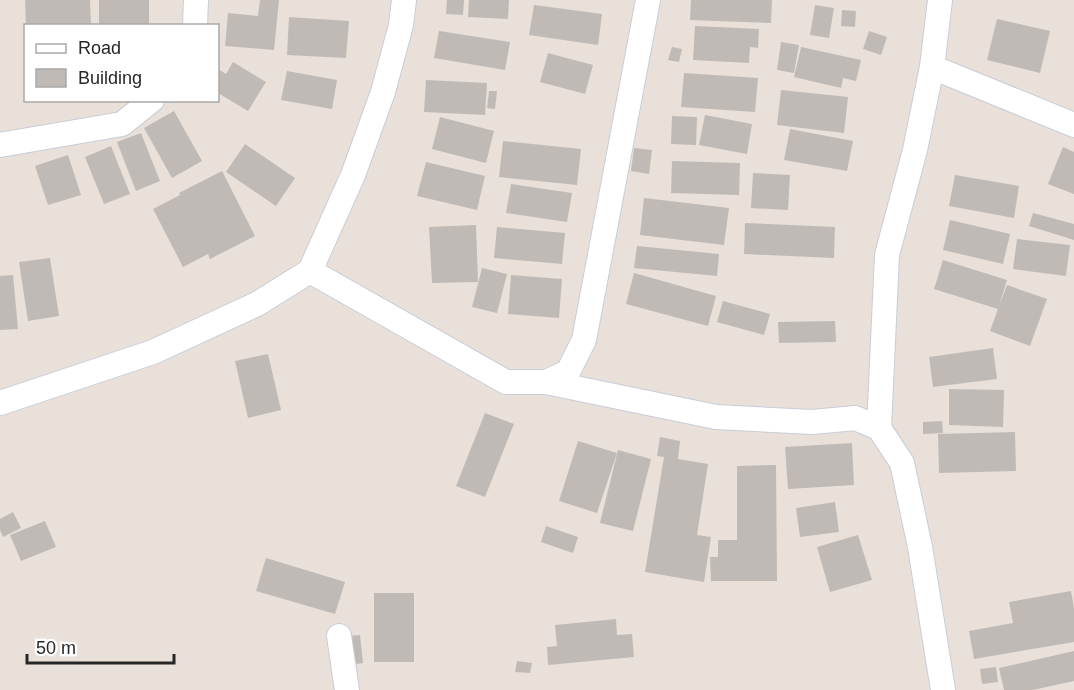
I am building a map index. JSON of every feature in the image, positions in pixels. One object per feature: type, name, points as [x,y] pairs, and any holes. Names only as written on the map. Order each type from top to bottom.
[{"type":"street","points":[[195,24],[196,0]]},
{"type":"street","points":[[0,403],[153,352],[256,304],[309,271],[353,175],[383,92],[401,25],[404,0]]},
{"type":"street","points":[[546,382],[568,372],[584,340],[648,0]]},
{"type":"street","points":[[879,428],[887,255],[915,150],[932,67],[940,0]]},
{"type":"street","points":[[932,67],[1074,125]]},
{"type":"street","points":[[0,145],[122,124],[150,102]]},
{"type":"street","points":[[309,271],[506,382],[546,382],[716,417],[812,422],[855,418],[879,428],[902,463],[920,548],[943,690]]},
{"type":"street","points":[[339,636],[347,690]]},
{"type":"building","points":[[25,0],[90,0],[91,24],[26,24]]},
{"type":"building","points":[[99,0],[149,0],[149,24],[99,24]]},
{"type":"building","points":[[260,0],[279,0],[274,50],[225,46],[228,13],[258,16]]},
{"type":"building","points":[[447,0],[464,0],[463,15],[446,14]]},
{"type":"building","points":[[469,0],[509,0],[508,19],[468,17]]},
{"type":"building","points":[[691,0],[772,0],[771,23],[690,20]]},
{"type":"building","points":[[534,5],[602,14],[598,45],[529,35]]},
{"type":"building","points":[[815,5],[834,8],[829,38],[810,35]]},
{"type":"building","points":[[842,10],[856,11],[855,27],[841,26]]},
{"type":"building","points":[[289,17],[349,21],[346,58],[287,55]]},
{"type":"building","points":[[997,19],[1050,31],[1040,73],[987,60]]},
{"type":"building","points":[[695,26],[759,29],[758,48],[750,47],[749,63],[693,60]]},
{"type":"building","points":[[439,31],[510,42],[505,70],[434,58]]},
{"type":"building","points":[[869,31],[887,37],[881,55],[863,49]]},
{"type":"building","points":[[781,42],[799,45],[794,73],[777,70]]},
{"type":"building","points":[[672,47],[682,49],[679,62],[668,60]]},
{"type":"building","points":[[801,47],[861,60],[856,81],[843,78],[841,88],[794,77]]},
{"type":"building","points":[[548,53],[593,65],[585,94],[540,82]]},
{"type":"building","points":[[233,62],[266,82],[248,111],[219,94],[219,70],[226,74]]},
{"type":"building","points":[[287,71],[337,80],[332,109],[281,100]]},
{"type":"building","points":[[684,73],[758,78],[755,112],[681,107]]},
{"type":"building","points":[[426,80],[487,83],[485,115],[424,112]]},
{"type":"building","points":[[781,90],[848,97],[844,133],[777,125]]},
{"type":"building","points":[[489,91],[497,91],[495,109],[487,108]]},
{"type":"building","points":[[174,111],[202,161],[172,178],[144,128]]},
{"type":"building","points":[[705,115],[752,124],[747,154],[699,145]]},
{"type":"building","points":[[672,116],[697,117],[696,145],[671,144]]},
{"type":"building","points":[[440,117],[494,131],[486,163],[432,149]]},
{"type":"building","points":[[790,129],[853,141],[847,171],[784,160]]},
{"type":"building","points":[[141,133],[160,181],[136,191],[117,142]]},
{"type":"building","points":[[503,141],[581,149],[577,185],[499,177]]},
{"type":"building","points":[[245,144],[295,178],[276,206],[226,172]]},
{"type":"building","points":[[111,146],[130,194],[104,204],[85,157]]},
{"type":"building","points":[[1063,147],[1074,152],[1074,194],[1048,184]]},
{"type":"building","points":[[634,148],[652,150],[649,174],[631,171]]},
{"type":"building","points":[[68,155],[81,195],[48,205],[35,166]]},
{"type":"building","points":[[672,161],[740,163],[739,195],[671,193]]},
{"type":"building","points":[[426,162],[485,176],[477,210],[417,196]]},
{"type":"building","points":[[222,171],[255,236],[210,259],[208,254],[183,267],[153,209]]},
{"type":"building","points":[[753,173],[790,175],[788,210],[751,208]]},
{"type":"building","points":[[955,175],[1019,186],[1014,218],[949,206]]},
{"type":"building","points":[[511,184],[572,193],[567,222],[506,213]]},
{"type":"building","points":[[644,198],[729,208],[724,245],[640,235]]},
{"type":"building","points":[[1033,213],[1074,224],[1074,240],[1029,226]]},
{"type":"building","points":[[950,220],[1010,234],[1003,264],[943,250]]},
{"type":"building","points":[[745,223],[835,227],[834,258],[744,254]]},
{"type":"building","points":[[476,225],[478,282],[432,283],[429,227]]},
{"type":"building","points":[[497,227],[565,233],[562,264],[494,258]]},
{"type":"building","points":[[1017,239],[1070,245],[1066,276],[1013,269]]},
{"type":"building","points":[[637,246],[719,254],[717,276],[634,268]]},
{"type":"building","points":[[50,258],[59,316],[28,321],[19,262]]},
{"type":"building","points":[[943,260],[1007,280],[999,306],[1007,285],[1047,299],[1030,346],[990,331],[998,309],[934,289]]},
{"type":"building","points":[[482,268],[507,274],[497,313],[472,307]]},
{"type":"building","points":[[634,273],[716,296],[708,326],[626,304]]},
{"type":"building","points":[[13,275],[18,329],[0,330],[0,276]]},
{"type":"building","points":[[511,275],[562,279],[559,318],[508,314]]},
{"type":"building","points":[[723,301],[770,314],[764,335],[717,322]]},
{"type":"building","points":[[835,321],[836,342],[779,343],[778,322]]},
{"type":"building","points":[[993,348],[997,379],[933,387],[929,357]]},
{"type":"building","points":[[268,354],[281,410],[248,418],[235,361]]},
{"type":"building","points":[[949,389],[1004,390],[1003,427],[949,425]]},
{"type":"building","points":[[485,413],[514,424],[485,497],[456,486]]},
{"type":"building","points":[[942,421],[943,433],[923,434],[923,422]]},
{"type":"building","points":[[1015,432],[1016,471],[939,473],[938,434]]},
{"type":"building","points":[[660,437],[680,441],[678,459],[708,464],[697,535],[711,537],[704,582],[645,572],[664,457],[657,456]]},
{"type":"building","points":[[578,441],[617,453],[597,513],[559,501]]},
{"type":"building","points":[[852,443],[854,485],[788,489],[785,447]]},
{"type":"building","points":[[618,450],[651,459],[633,531],[600,523]]},
{"type":"building","points":[[776,465],[777,581],[711,581],[710,557],[718,557],[718,540],[737,540],[737,466]]},
{"type":"building","points":[[835,502],[839,532],[800,537],[796,508]]},
{"type":"building","points":[[13,512],[21,528],[3,537],[0,530],[0,519]]},
{"type":"building","points":[[45,521],[56,547],[21,561],[10,535]]},
{"type":"building","points":[[546,526],[578,537],[573,553],[541,542]]},
{"type":"building","points":[[858,535],[872,580],[830,592],[817,547]]},
{"type":"building","points":[[266,558],[345,582],[335,614],[256,591]]},
{"type":"building","points":[[1071,591],[1074,608],[1074,642],[974,659],[969,631],[1013,623],[1009,602]]},
{"type":"building","points":[[374,593],[414,593],[414,662],[374,662]]},
{"type":"building","points":[[616,619],[617,635],[632,634],[634,657],[548,665],[547,647],[557,646],[555,625]]},
{"type":"building","points":[[360,635],[363,663],[350,665],[347,636]]},
{"type":"building","points":[[1074,651],[1074,681],[1033,690],[1004,690],[999,668]]},
{"type":"building","points":[[517,661],[532,663],[530,673],[515,672]]},
{"type":"building","points":[[996,667],[998,682],[982,684],[980,669]]}]
